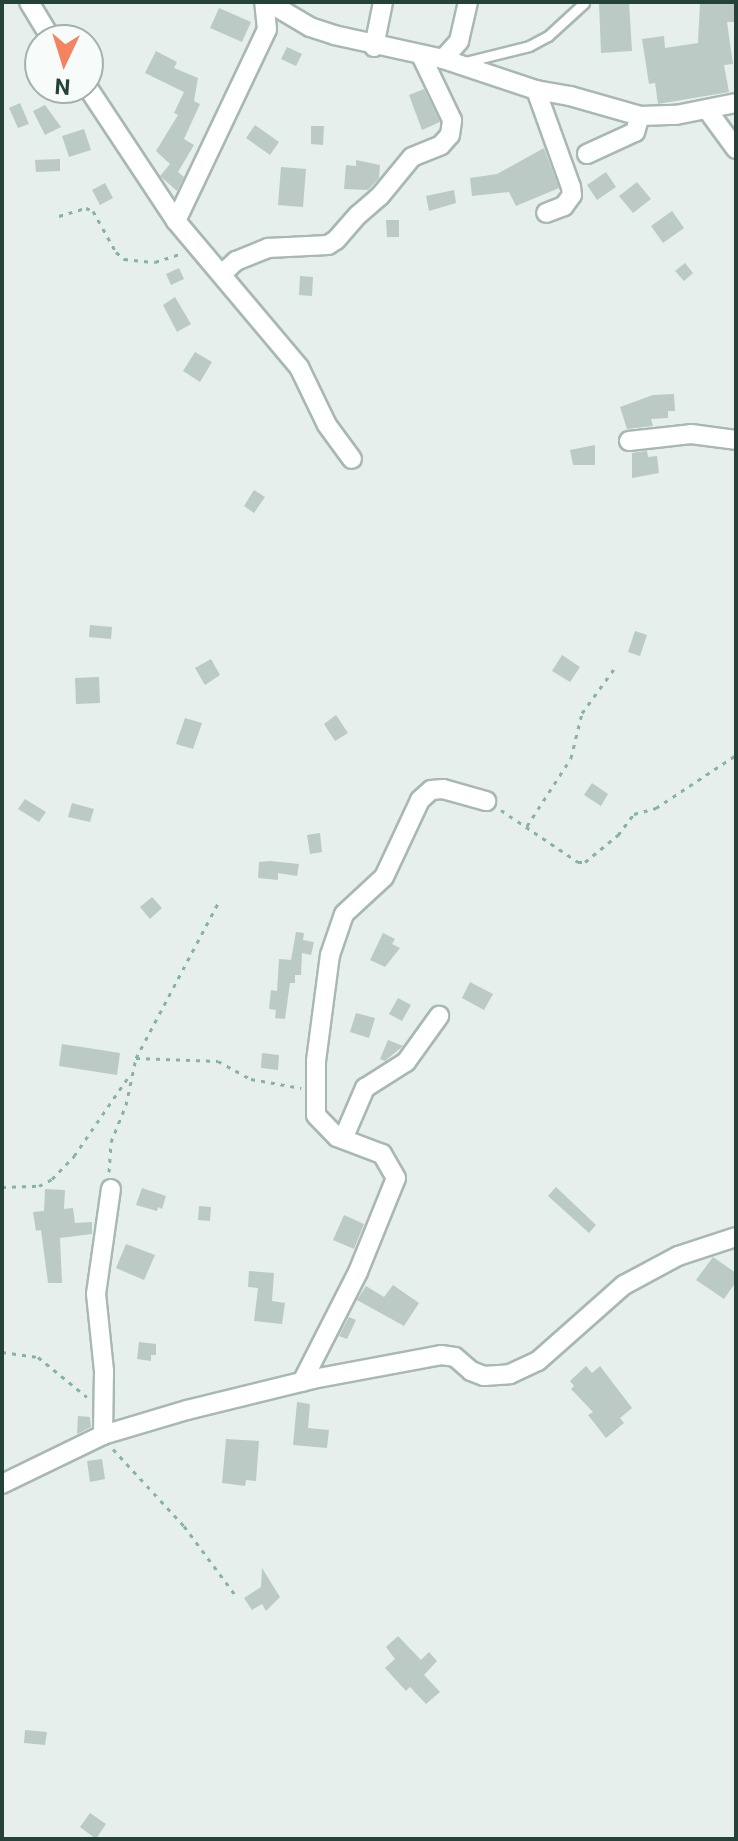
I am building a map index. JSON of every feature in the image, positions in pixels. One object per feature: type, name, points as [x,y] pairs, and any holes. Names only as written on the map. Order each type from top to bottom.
[{"type":"street","points":[[29,2],[42,24]]},
{"type":"street","points":[[266,2],[310,27],[374,47],[450,62],[536,90],[570,96],[640,116],[708,111],[736,103]]},
{"type":"street","points":[[176,221],[267,29],[266,2]]},
{"type":"street","points":[[374,47],[383,2]]},
{"type":"street","points":[[450,62],[459,41],[468,2]]},
{"type":"street","points":[[223,273],[236,261],[268,248],[328,245],[380,196],[412,157],[441,145],[450,135],[452,120],[421,55]]},
{"type":"street","points":[[536,90],[572,195],[564,206],[546,213]]},
{"type":"street","points":[[99,104],[176,221],[223,273],[299,367],[327,425],[352,459]]},
{"type":"street","points":[[708,111],[736,149]]},
{"type":"street","points":[[587,154],[635,132],[640,116]]},
{"type":"street","points":[[629,441],[691,434],[736,440]]},
{"type":"street","points":[[302,1382],[358,1272],[396,1178],[382,1154],[326,1129],[316,1115],[325,976],[344,914],[348,906],[384,877],[408,822],[420,800],[431,790],[463,792],[486,801]]},
{"type":"street","points":[[343,1139],[365,1088],[406,1062],[439,1016]]},
{"type":"street","points":[[103,1430],[96,1294],[111,1189]]},
{"type":"street","points":[[2,1484],[103,1430],[302,1382],[441,1355],[455,1357],[471,1371],[484,1376],[510,1374],[538,1361],[624,1285],[678,1256],[736,1237]]},
{"type":"lane","points":[[450,62],[529,46],[557,29],[584,3]]},
{"type":"path","points":[[59,216],[86,208],[93,211],[124,259],[155,262],[201,247]]},
{"type":"path","points":[[527,826],[571,758],[582,713],[614,669]]},
{"type":"path","points":[[486,801],[578,862],[585,862],[618,835],[634,814],[656,808],[736,755]]},
{"type":"path","points":[[111,1189],[107,1163],[111,1142],[126,1105],[136,1058],[219,901]]},
{"type":"path","points":[[136,1058],[218,1061],[251,1079],[304,1088],[315,1095]]},
{"type":"path","points":[[2,1187],[39,1186],[52,1179],[74,1156],[118,1087],[132,1073]]},
{"type":"path","points":[[2,1352],[38,1357],[51,1364],[84,1393],[103,1430],[179,1519],[236,1596]]},
{"type":"building","points":[[599,2],[629,2],[632,51],[601,53]]},
{"type":"building","points":[[700,2],[736,2],[736,22],[727,22],[733,64],[724,65],[729,92],[658,104],[655,83],[649,84],[642,39],[664,36],[665,48],[698,43]]},
{"type":"building","points":[[219,8],[251,22],[242,42],[210,28]]},
{"type":"building","points":[[287,47],[302,54],[296,66],[281,59]]},
{"type":"building","points":[[156,51],[177,62],[174,68],[198,78],[194,101],[200,104],[184,139],[194,145],[178,172],[184,177],[177,191],[160,176],[170,164],[156,151],[178,115],[174,113],[184,92],[145,73]]},
{"type":"building","points":[[424,89],[440,122],[422,130],[409,95]]},
{"type":"building","points":[[20,103],[29,124],[18,128],[9,108]]},
{"type":"building","points":[[45,105],[61,127],[45,135],[33,111]]},
{"type":"building","points":[[255,125],[279,142],[270,155],[246,138]]},
{"type":"building","points":[[311,126],[324,126],[323,145],[311,144]]},
{"type":"building","points":[[84,129],[91,150],[69,157],[62,136]]},
{"type":"building","points":[[544,148],[559,188],[516,206],[509,192],[472,196],[470,178],[497,174]]},
{"type":"building","points":[[60,159],[60,171],[36,172],[35,160]]},
{"type":"building","points":[[356,160],[380,165],[379,178],[368,190],[344,189],[346,165],[356,166]]},
{"type":"building","points":[[281,167],[306,169],[303,207],[278,205]]},
{"type":"building","points":[[606,172],[616,187],[597,200],[587,185]]},
{"type":"building","points":[[637,182],[651,199],[633,213],[619,196]]},
{"type":"building","points":[[105,183],[113,198],[100,205],[92,190]]},
{"type":"building","points":[[454,190],[456,203],[429,211],[426,196]]},
{"type":"building","points":[[672,211],[684,228],[663,243],[651,226]]},
{"type":"building","points":[[386,220],[399,220],[399,237],[387,237]]},
{"type":"building","points":[[685,263],[693,273],[684,281],[675,271]]},
{"type":"building","points":[[179,268],[184,279],[171,285],[166,274]]},
{"type":"building","points":[[300,276],[313,277],[312,296],[299,295]]},
{"type":"building","points":[[175,297],[191,324],[177,332],[163,305]]},
{"type":"building","points":[[195,352],[212,362],[200,382],[183,371]]},
{"type":"building","points":[[674,394],[675,411],[668,411],[668,418],[651,419],[653,426],[627,429],[620,407],[653,395]]},
{"type":"building","points":[[595,445],[595,465],[573,465],[570,450]]},
{"type":"building","points":[[647,451],[648,457],[657,456],[659,473],[632,478],[632,453]]},
{"type":"building","points":[[254,490],[265,497],[254,513],[244,506]]},
{"type":"building","points":[[90,625],[112,627],[111,639],[89,637]]},
{"type":"building","points":[[635,631],[647,635],[640,656],[628,652]]},
{"type":"building","points":[[562,655],[580,667],[570,682],[552,671]]},
{"type":"building","points":[[211,659],[220,675],[205,685],[195,668]]},
{"type":"building","points":[[99,677],[100,703],[76,704],[75,678]]},
{"type":"building","points":[[336,715],[348,733],[335,741],[324,724]]},
{"type":"building","points":[[185,718],[202,723],[193,749],[176,744]]},
{"type":"building","points":[[592,783],[608,794],[601,806],[584,795]]},
{"type":"building","points":[[25,799],[46,812],[39,822],[18,809]]},
{"type":"building","points":[[72,803],[94,809],[90,822],[68,817]]},
{"type":"building","points":[[320,833],[322,852],[310,854],[307,835]]},
{"type":"building","points":[[259,862],[299,864],[297,876],[278,873],[278,880],[258,878]]},
{"type":"building","points":[[152,897],[162,908],[150,919],[140,907]]},
{"type":"building","points":[[296,932],[304,933],[303,940],[314,942],[311,955],[302,953],[301,975],[295,975],[295,983],[290,983],[285,1019],[275,1018],[276,1010],[269,1009],[271,990],[277,991],[279,959],[291,960]]},
{"type":"building","points":[[383,933],[395,939],[392,944],[400,948],[385,967],[370,960]]},
{"type":"building","points":[[470,982],[493,994],[484,1010],[462,998]]},
{"type":"building","points":[[398,998],[411,1005],[402,1021],[389,1014]]},
{"type":"building","points":[[356,1013],[375,1018],[369,1038],[350,1032]]},
{"type":"building","points":[[388,1040],[403,1046],[385,1061],[380,1059]]},
{"type":"building","points":[[62,1044],[120,1053],[117,1075],[59,1066]]},
{"type":"building","points":[[262,1053],[279,1055],[278,1070],[261,1068]]},
{"type":"building","points":[[556,1187],[596,1225],[589,1233],[548,1196]]},
{"type":"building","points":[[142,1188],[166,1196],[162,1209],[158,1207],[157,1211],[136,1205]]},
{"type":"building","points":[[45,1189],[65,1190],[64,1209],[73,1208],[75,1223],[92,1222],[92,1234],[60,1238],[62,1283],[48,1283],[41,1230],[36,1231],[33,1212],[44,1211]]},
{"type":"building","points":[[199,1206],[211,1207],[210,1221],[198,1220]]},
{"type":"building","points":[[344,1215],[364,1224],[354,1249],[333,1240]]},
{"type":"building","points":[[126,1244],[155,1255],[144,1280],[116,1268]]},
{"type":"building","points":[[713,1257],[736,1273],[736,1282],[724,1299],[696,1280]]},
{"type":"building","points":[[249,1271],[274,1273],[272,1301],[285,1303],[282,1324],[254,1321],[258,1288],[248,1287]]},
{"type":"building","points":[[393,1285],[419,1303],[404,1326],[357,1300],[366,1286],[384,1297]]},
{"type":"building","points":[[349,1317],[356,1320],[347,1339],[339,1336]]},
{"type":"building","points":[[139,1342],[156,1344],[156,1355],[151,1355],[151,1361],[137,1359]]},
{"type":"building","points":[[586,1366],[592,1373],[600,1366],[632,1408],[620,1418],[624,1423],[606,1438],[588,1415],[593,1412],[571,1389],[574,1386],[570,1381]]},
{"type":"building","points":[[297,1402],[310,1404],[308,1428],[329,1430],[327,1448],[293,1445]]},
{"type":"building","points":[[78,1416],[90,1417],[91,1427],[77,1434]]},
{"type":"building","points":[[226,1439],[259,1441],[256,1481],[246,1480],[245,1486],[222,1483]]},
{"type":"building","points":[[102,1459],[105,1479],[90,1482],[87,1461]]},
{"type":"building","points":[[262,1568],[280,1597],[266,1611],[262,1604],[252,1610],[244,1598],[261,1587]]},
{"type":"building","points":[[398,1636],[421,1660],[429,1652],[437,1661],[424,1675],[440,1692],[426,1704],[410,1687],[406,1691],[385,1668],[395,1659],[386,1647]]},
{"type":"building","points":[[25,1730],[47,1732],[45,1745],[24,1743]]},
{"type":"building","points":[[90,1813],[106,1824],[96,1839],[80,1827]]}]
